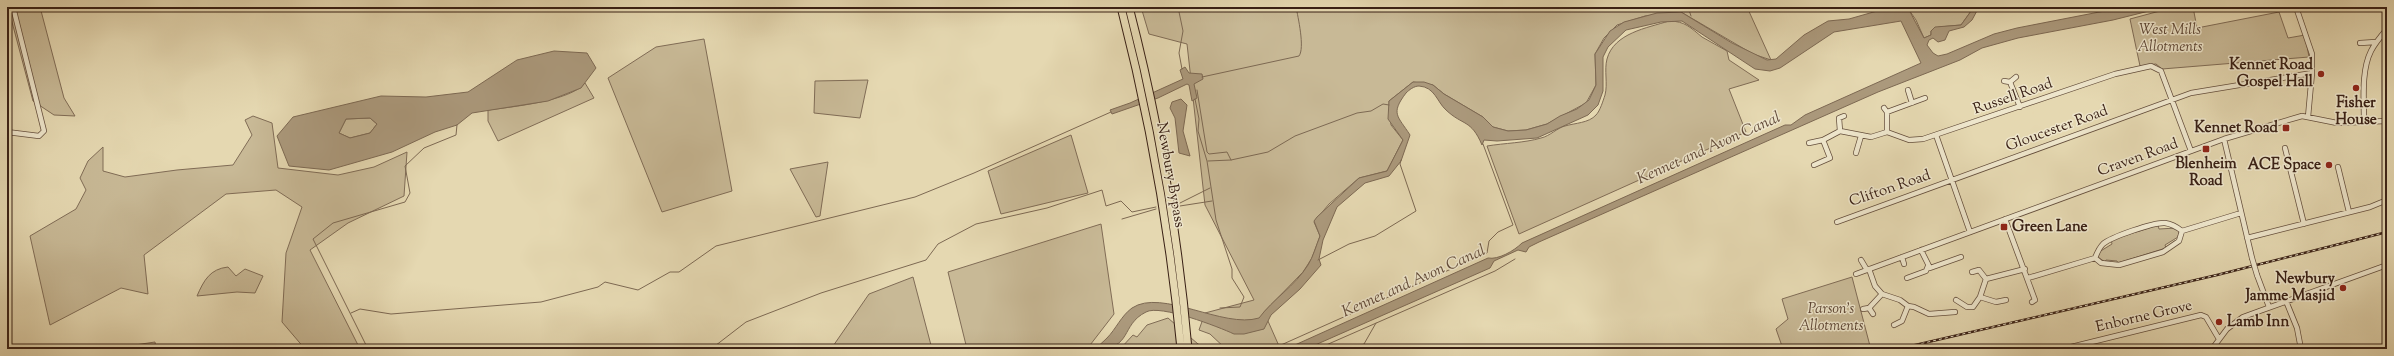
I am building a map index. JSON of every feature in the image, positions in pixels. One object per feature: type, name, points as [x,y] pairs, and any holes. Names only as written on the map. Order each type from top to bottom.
[{"type":"highway","name":"Newbury Bypass","points":[[1121,7],[1146,92]]},
{"type":"highway","name":"Newbury Bypass","points":[[1128,7],[1146,92],[1179,296],[1186,328],[1188,349]]},
{"type":"highway","name":"Newbury Bypass","points":[[1179,296],[1178,325],[1180,349]]},
{"type":"street","points":[[7,132],[39,136],[44,131],[13,7]]},
{"type":"street","points":[[2296,7],[2310,47],[2312,73],[2308,117]]},
{"type":"street","points":[[2364,122],[2366,67],[2371,51],[2376,42],[2387,29]]},
{"type":"street","points":[[2360,43],[2376,42]]},
{"type":"street","name":"Russell Road","points":[[1887,132],[1915,140],[1936,135],[2115,74],[2146,66],[2154,66],[2160,69],[2170,100]]},
{"type":"street","name":"Gloucester Road","points":[[1951,180],[2170,100],[2205,90],[2312,73]]},
{"type":"street","points":[[2004,82],[2010,82],[2016,77]]},
{"type":"street","points":[[2010,82],[2020,107]]},
{"type":"street","points":[[1908,90],[1912,102]]},
{"type":"street","points":[[1809,143],[1823,140],[1840,131],[1871,137],[1887,132],[1886,110],[1925,98]]},
{"type":"street","points":[[2170,100],[2191,151]]},
{"type":"street","points":[[1840,131],[1839,118],[1844,116]]},
{"type":"street","name":"Craven Road","points":[[1856,274],[2224,139],[2293,118],[2308,117],[2337,123],[2387,121]]},
{"type":"street","points":[[1936,135],[1970,232]]},
{"type":"street","points":[[1855,153],[1861,136]]},
{"type":"street","points":[[2224,139],[2252,258],[2269,307]]},
{"type":"street","points":[[1814,165],[1830,158],[1823,140]]},
{"type":"street","points":[[2285,148],[2304,224]]},
{"type":"street","points":[[2338,167],[2349,212]]},
{"type":"street","name":"Clifton Road","points":[[1837,222],[1951,180]]},
{"type":"street","points":[[2247,238],[2378,205],[2387,200]]},
{"type":"street","points":[[2182,231],[2241,213]]},
{"type":"street","points":[[2005,219],[2028,278],[2035,300],[2032,302]]},
{"type":"street","points":[[2096,258],[2098,250],[2108,241],[2153,226],[2164,223],[2176,226],[2182,231]]},
{"type":"street","points":[[2096,258],[2101,263],[2110,266],[2134,261],[2171,248],[2178,241],[2182,231]]},
{"type":"street","points":[[1921,250],[1927,271]]},
{"type":"street","points":[[1902,257],[1904,264]]},
{"type":"street","points":[[1907,278],[1961,257]]},
{"type":"street","points":[[2028,278],[2096,258]]},
{"type":"street","points":[[1860,260],[1868,269],[1875,286],[1882,294],[1900,300],[1908,306],[1914,307],[1929,314],[1955,312]]},
{"type":"street","points":[[2212,349],[2219,339],[2243,317],[2387,265]]},
{"type":"street","points":[[1986,279],[2025,269]]},
{"type":"street","points":[[1972,272],[1979,270],[1986,279]]},
{"type":"street","points":[[1956,300],[1967,307],[1973,307],[1980,297],[1986,279]]},
{"type":"street","points":[[1863,309],[1870,308],[1882,294]]},
{"type":"street","points":[[1980,297],[1996,302],[2006,300]]},
{"type":"street","points":[[2288,300],[2297,328],[2301,349]]},
{"type":"street","points":[[1894,325],[1902,320],[1908,306]]},
{"type":"street","points":[[1870,308],[1873,314]]},
{"type":"street","name":"Enborne Grove","points":[[2063,349],[2201,315],[2206,318],[2219,339]]},
{"type":"green space","points":[[8,7],[40,7],[64,98],[75,116],[54,115],[33,101]]},
{"type":"green space","points":[[1141,7],[1747,7],[1771,60],[1753,54],[1681,12],[1645,16],[1617,25],[1604,38],[1595,54],[1596,85],[1586,103],[1547,124],[1526,130],[1508,131],[1493,127],[1483,117],[1444,94],[1433,85],[1413,82],[1389,101],[1391,125],[1403,140],[1387,171],[1359,178],[1329,204],[1314,222],[1320,236],[1312,258],[1303,272],[1264,312],[1279,346],[1272,349],[1226,349],[1210,334],[1199,330],[1205,313],[1254,300],[1205,205],[1187,44],[1149,34]]},
{"type":"green space","points":[[1907,7],[1974,7],[1961,25],[1939,27],[1931,31],[1931,35],[1924,38],[1916,20]]},
{"type":"green space","name":"West Mills Allotments","points":[[2193,7],[2197,28],[2279,12],[2288,38],[2305,35],[2309,57],[2162,69],[2156,64],[2140,66],[2130,19],[2171,8]]},
{"type":"green space","points":[[1669,21],[1684,24],[1702,37],[1727,51],[1729,60],[1759,80],[1729,89],[1746,132],[1519,234],[1487,146],[1535,140],[1547,136],[1562,127],[1593,118],[1599,111],[1605,95],[1606,63],[1611,50],[1624,37],[1632,33]]},
{"type":"green space","points":[[704,39],[732,191],[662,212],[608,78],[656,47]]},
{"type":"green space","points":[[868,80],[860,118],[814,113],[815,81]]},
{"type":"green space","points":[[585,83],[594,98],[498,141],[488,121],[488,110],[554,99],[578,89]]},
{"type":"green space","points":[[253,116],[272,123],[278,168],[338,175],[374,167],[407,152],[404,196],[348,223],[310,250],[360,349],[305,349],[282,322],[286,253],[302,207],[276,190],[226,194],[144,255],[148,294],[121,288],[50,325],[30,236],[76,209],[86,190],[80,178],[88,161],[103,147],[103,171],[125,177],[177,170],[233,165],[252,135],[245,120]]},
{"type":"green space","points":[[370,118],[377,124],[370,133],[350,138],[339,133],[346,119]]},
{"type":"green space","points":[[1071,135],[1088,193],[1001,214],[988,171]]},
{"type":"green space","points":[[828,162],[820,216],[816,217],[790,169]]},
{"type":"green space","points":[[1101,224],[1114,314],[1087,349],[967,349],[948,272]]},
{"type":"green space","points":[[2158,225],[2159,229],[2176,228],[2179,232],[2178,237],[2165,245],[2166,248],[2118,263],[2117,261],[2106,260],[2105,262],[2098,257],[2099,252],[2112,244],[2111,240]]},
{"type":"green space","points":[[228,267],[236,276],[245,269],[263,276],[255,293],[237,292],[197,296],[208,276],[217,270]]},
{"type":"green space","points":[[913,277],[932,349],[831,349],[869,294]]},
{"type":"green space","name":"Parson's Allotments","points":[[1852,277],[1870,346],[1856,349],[1783,349],[1776,329],[1788,319],[1782,299]]},
{"type":"green space","points":[[1168,318],[1198,344],[1208,349],[1120,349],[1133,335],[1137,337],[1147,325]]},
{"type":"green space","points":[[155,342],[156,349],[108,349]]},
{"type":"shaded area","points":[[1891,7],[1909,10],[1924,38],[1931,35],[1931,31],[1935,27],[1961,25],[1974,7],[1979,7],[1972,20],[1964,27],[1949,31],[1945,40],[1938,42],[1933,38],[1929,40],[1927,45],[1933,53],[1938,56],[1947,54],[1994,34],[2017,28],[2125,7],[2165,7],[2113,20],[2018,38],[1982,48],[1960,60],[1878,92],[1539,242],[1529,247],[1526,252],[1518,250],[1494,261],[1490,268],[1306,349],[1286,349],[1488,258],[1496,258],[1506,254],[1522,243],[1785,125],[1791,125],[1805,115],[1921,63],[1901,21],[1834,32],[1780,68],[1770,71],[1755,69],[1682,21],[1661,22],[1626,30],[1608,47],[1603,57],[1603,91],[1598,105],[1588,115],[1537,138],[1497,141],[1484,140],[1482,145],[1474,131],[1446,110],[1429,89],[1419,86],[1415,87],[1406,93],[1398,106],[1397,111],[1399,119],[1410,135],[1401,161],[1389,176],[1365,183],[1337,207],[1323,240],[1319,259],[1321,265],[1300,289],[1271,315],[1264,329],[1244,334],[1234,334],[1190,317],[1153,310],[1138,317],[1132,323],[1121,341],[1116,345],[1108,348],[1096,349],[1128,311],[1145,303],[1176,305],[1228,318],[1244,320],[1259,318],[1303,273],[1308,265],[1320,236],[1314,221],[1317,217],[1359,178],[1387,171],[1403,140],[1388,119],[1389,101],[1413,82],[1424,82],[1433,85],[1444,94],[1483,117],[1493,127],[1508,131],[1526,130],[1547,124],[1560,116],[1577,109],[1589,100],[1596,85],[1595,54],[1610,31],[1624,22],[1657,13],[1681,12],[1732,43],[1767,60],[1776,59],[1804,35],[1828,21],[1849,19]]},
{"type":"shaded area","points":[[554,51],[587,53],[596,68],[581,88],[548,101],[472,113],[457,125],[435,132],[392,152],[329,170],[289,166],[277,136],[293,117],[381,96],[426,97],[468,92],[517,60]],"holes":[[[370,118],[377,124],[370,133],[350,138],[339,133],[346,119]]]},
{"type":"shaded area","points":[[1185,67],[1189,73],[1202,74],[1203,79],[1194,84],[1197,98],[1192,101],[1189,85],[1187,84],[1158,98],[1112,114],[1110,110],[1130,103],[1183,79],[1180,70]]},
{"type":"shaded area","points":[[1181,99],[1187,105],[1183,131],[1190,156],[1179,153],[1175,118],[1170,108],[1172,102]]},
{"type":"waterway","points":[[1178,7],[1183,31],[1179,53],[1182,69]]},
{"type":"waterway","points":[[1202,77],[1299,56],[1301,52],[1301,40],[1296,7]]},
{"type":"waterway","points":[[1688,7],[1691,16]]},
{"type":"waterway","points":[[1197,90],[1207,152],[1209,154],[1227,152],[1231,160]]},
{"type":"waterway","points":[[1195,99],[1199,119],[1198,131],[1207,161],[1216,220],[1232,269],[1232,278],[1244,297],[1240,307],[1220,308]]},
{"type":"waterway","points":[[1208,161],[1231,160],[1268,152],[1295,136],[1357,113],[1371,111],[1383,104],[1389,105]]},
{"type":"waterway","points":[[351,313],[360,309],[391,314],[541,302],[598,287],[605,282],[638,290],[670,272],[679,272],[716,246],[915,197],[974,173],[1111,112]]},
{"type":"waterway","points":[[368,349],[313,239],[333,223],[405,202],[410,193],[405,166],[424,148],[456,135],[457,125]]},
{"type":"waterway","name":"Kennet and Avon Canal","points":[[1272,349],[1487,253],[1489,241],[1498,232],[1513,225],[1483,144]]},
{"type":"waterway","points":[[1318,260],[1349,244],[1375,236],[1416,211],[1400,164],[1401,160]]},
{"type":"waterway","points":[[1180,203],[1210,188]]},
{"type":"waterway","points":[[711,349],[746,322],[821,293],[926,260],[938,244],[976,224],[1047,208],[1102,190],[1106,206],[1121,201],[1132,212],[1156,207]]},
{"type":"waterway","points":[[1180,206],[1212,201]]},
{"type":"waterway","points":[[1122,219],[1156,209]]},
{"type":"waterway","points":[[1317,349],[1495,271],[1515,259]]},
{"type":"waterway","points":[[1356,349],[1364,344],[1376,323]]},
{"type":"railway","points":[[1898,349],[2217,275],[2387,232]]},
{"type":"place","name":"Kennet Road Gospel Hall","points":[[2321,74]]},
{"type":"place","name":"Fisher House","points":[[2356,88]]},
{"type":"place","name":"Kennet Road","points":[[2286,128]]},
{"type":"place","name":"Blenheim Road","points":[[2206,149]]},
{"type":"place","name":"ACE Space","points":[[2329,165]]},
{"type":"place","name":"Green Lane","points":[[2004,227]]},
{"type":"place","name":"Newbury Jamme Masjid","points":[[2343,288]]},
{"type":"place","name":"Lamb Inn","points":[[2219,322]]}]
